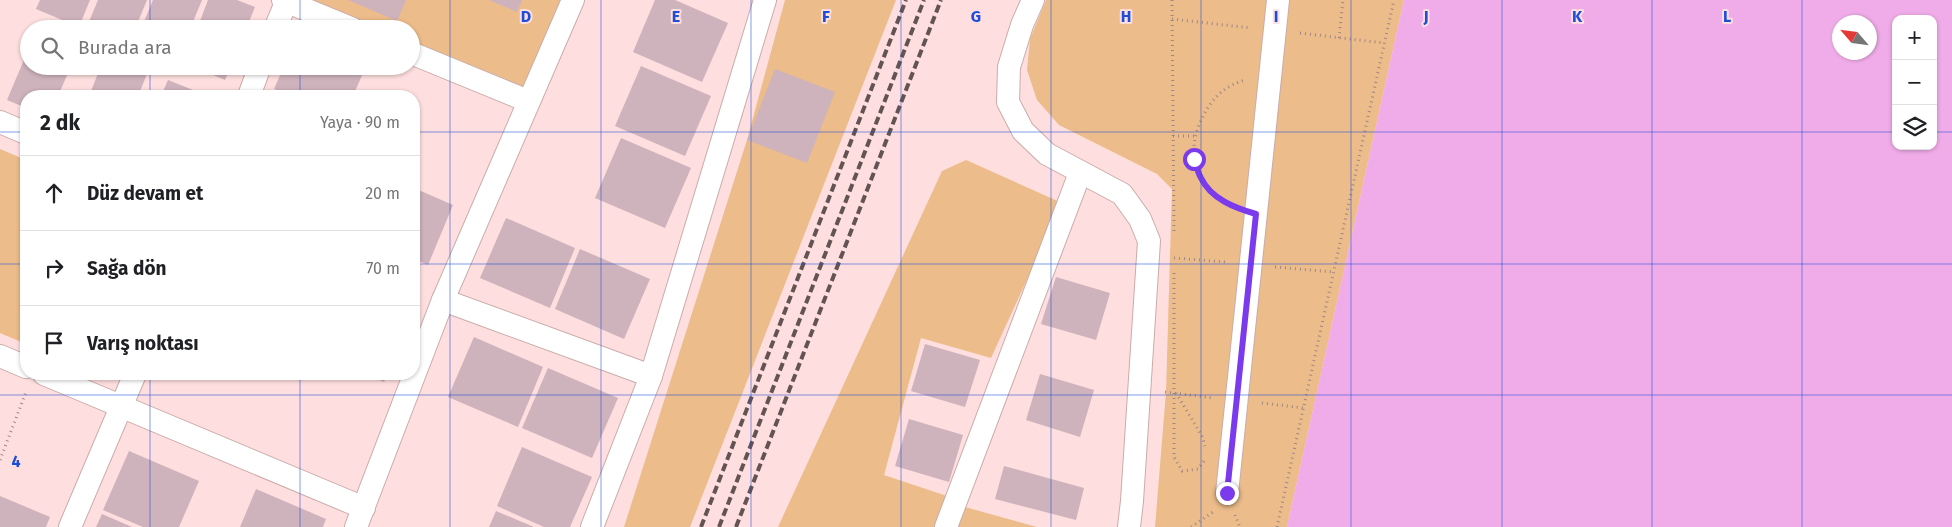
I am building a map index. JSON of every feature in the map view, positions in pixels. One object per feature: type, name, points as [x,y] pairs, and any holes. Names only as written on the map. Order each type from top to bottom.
[{"type":"street","points":[[278,20],[286,0],[332,20]]},
{"type":"street","points":[[420,360],[443,300],[573,0]]},
{"type":"street","points":[[592,527],[650,376],[765,0]]},
{"type":"street","points":[[1032,0],[1009,67],[1008,102],[1023,131],[1047,154],[1122,194],[1140,218],[1149,241],[1129,527]]},
{"type":"street","points":[[1227,493],[1278,0]]},
{"type":"street","points":[[420,57],[528,101]]},
{"type":"street","points":[[250,90],[256,75]]},
{"type":"street","points":[[0,122],[20,130]]},
{"type":"street","points":[[946,527],[1080,172]]},
{"type":"street","points":[[443,300],[650,376]]},
{"type":"street","points":[[0,356],[20,368]]},
{"type":"street","points":[[45,380],[122,405],[360,517],[412,380]]},
{"type":"street","points":[[70,527],[132,380]]},
{"type":"path","points":[[1172,0],[1174,239]]},
{"type":"path","points":[[1339,38],[1343,0]]},
{"type":"path","points":[[1277,527],[1394,0]]},
{"type":"path","points":[[1256,214],[1233,207],[1217,196],[1201,179],[1194,159],[1194,136],[1208,108],[1226,88],[1251,77],[1269,79]]},
{"type":"path","points":[[1174,136],[1194,136]]},
{"type":"path","points":[[1174,248],[1176,393],[1174,457],[1182,471],[1198,469],[1207,456]]},
{"type":"path","points":[[0,460],[31,380]]},
{"type":"path","points":[[1176,393],[1202,436],[1206,450]]},
{"type":"shaded area","points":[[283,0],[573,0],[528,101],[420,57],[420,20],[331,20]]},
{"type":"shaded area","points":[[785,0],[896,0],[690,527],[624,527],[747,140]]},
{"type":"shaded area","points":[[1046,0],[1404,0],[1287,527],[1155,527],[1166,392],[1172,189],[1157,174],[1059,125],[1037,100],[1027,70],[1030,39]]},
{"type":"shaded area","points":[[1404,0],[1952,0],[1952,527],[1287,527]]},
{"type":"shaded area","points":[[0,149],[20,157],[20,341],[0,333]]},
{"type":"shaded area","points":[[966,160],[1062,203],[991,358],[921,338],[884,475],[950,497],[937,527],[778,527],[942,171]]},
{"type":"shaded area","points":[[965,507],[1037,527],[957,527]]},
{"type":"building","points":[[40,0],[90,0],[82,20],[62,20],[36,9]]},
{"type":"building","points":[[98,0],[147,0],[139,20],[90,20]]},
{"type":"building","points":[[153,0],[202,0],[194,20],[145,20]]},
{"type":"building","points":[[208,0],[237,0],[255,7],[250,20],[200,20]]},
{"type":"building","points":[[348,0],[406,0],[397,20]]},
{"type":"building","points":[[489,0],[522,0],[517,12]]},
{"type":"building","points":[[655,0],[675,0],[728,23],[702,82],[633,52]]},
{"type":"building","points":[[641,66],[711,96],[685,156],[615,126]]},
{"type":"building","points":[[20,69],[20,75],[67,75],[61,90],[20,90],[20,105],[7,100]]},
{"type":"building","points":[[775,69],[835,92],[807,163],[747,140]]},
{"type":"building","points":[[97,75],[147,75],[140,90],[91,90]]},
{"type":"building","points":[[213,75],[227,75],[225,80]]},
{"type":"building","points":[[280,75],[362,75],[356,90],[274,89]]},
{"type":"building","points":[[168,80],[193,90],[164,90]]},
{"type":"building","points":[[621,138],[691,168],[665,228],[595,198]]},
{"type":"building","points":[[420,191],[453,205],[428,265],[420,262]]},
{"type":"building","points":[[506,218],[575,248],[550,308],[480,278]]},
{"type":"building","points":[[580,249],[650,279],[624,339],[555,309]]},
{"type":"building","points":[[1056,277],[1110,293],[1096,340],[1041,324]]},
{"type":"building","points":[[474,337],[543,367],[518,427],[448,397]]},
{"type":"building","points":[[925,344],[980,360],[965,407],[911,391]]},
{"type":"building","points":[[548,368],[618,398],[592,458],[522,428]]},
{"type":"building","points":[[1040,374],[1094,390],[1080,437],[1026,420]]},
{"type":"building","points":[[909,419],[963,435],[949,482],[895,466]]},
{"type":"building","points":[[522,447],[592,477],[570,527],[544,527],[497,506]]},
{"type":"building","points":[[129,451],[199,481],[179,527],[143,527],[103,510]]},
{"type":"building","points":[[1004,466],[1084,488],[1076,520],[995,499]]},
{"type":"building","points":[[256,489],[326,519],[323,527],[240,527]]},
{"type":"building","points":[[0,496],[50,517],[46,527],[0,527]]},
{"type":"building","points":[[496,511],[534,527],[489,527]]},
{"type":"building","points":[[102,514],[132,527],[96,527]]},
{"type":"railway","points":[[701,527],[906,0]]},
{"type":"railway","points":[[719,527],[924,0]]},
{"type":"railway","points":[[736,527],[941,0]]},
{"type":"route","points":[[1194,159],[1201,179],[1217,196],[1233,207],[1256,214],[1227,493]]}]
